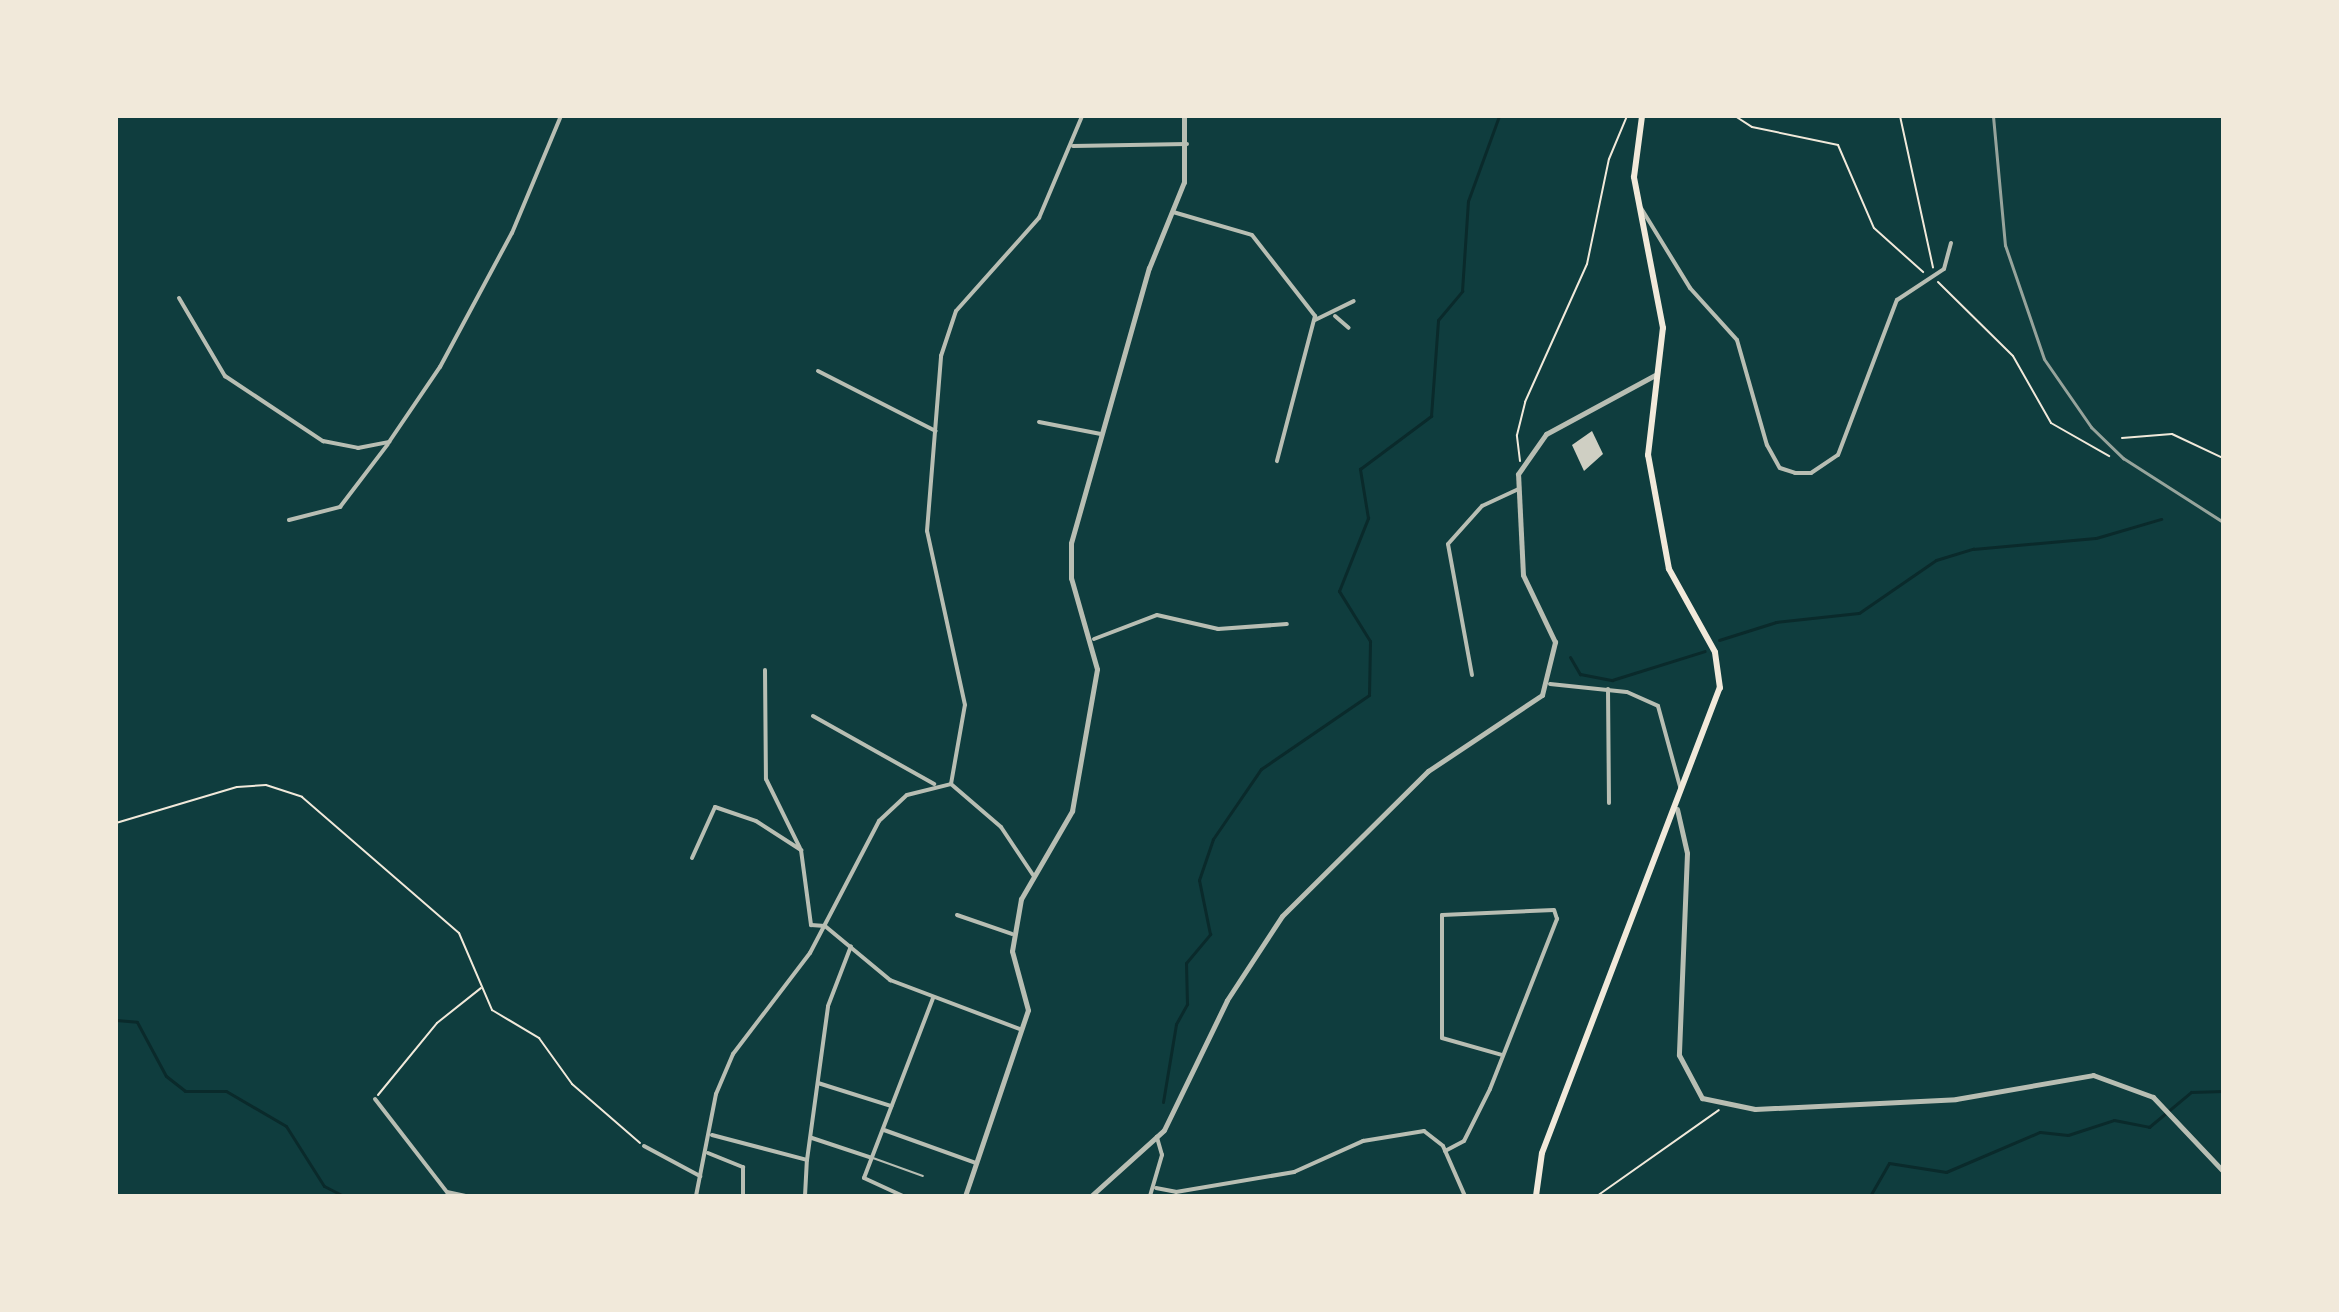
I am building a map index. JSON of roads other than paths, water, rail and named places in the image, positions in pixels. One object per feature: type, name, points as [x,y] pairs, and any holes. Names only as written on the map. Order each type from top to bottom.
[{"type":"main road","points":[[1536,1196],[1542,1153],[1716,708],[1720,674],[1667,560],[1647,441],[1660,353],[1662,312],[1639,208],[1634,161],[1642,116]]},
{"type":"street","points":[[289,520],[340,507],[440,367],[512,233],[561,116]]},
{"type":"street","points":[[951,784],[965,707],[928,550],[936,431],[950,322],[1039,218],[1073,146],[1082,116]]},
{"type":"street","points":[[965,1196],[1029,1000],[1013,960],[1012,934],[1033,875],[1072,811],[1095,687],[1094,639],[1069,556],[1149,268],[1173,212],[1187,144],[1184,116]]},
{"type":"street","points":[[1073,146],[1187,144]]},
{"type":"street","points":[[1639,208],[1690,288],[1737,340],[1767,445],[1780,468],[1795,473],[1811,473],[1838,455],[1897,300],[1928,276],[1944,269],[1951,243]]},
{"type":"street","points":[[1173,212],[1252,235],[1315,320]]},
{"type":"street","points":[[179,298],[225,376],[323,441],[358,448],[389,442]]},
{"type":"street","points":[[1315,320],[1335,316],[1354,301]]},
{"type":"street","points":[[1335,316],[1349,328]]},
{"type":"street","points":[[1277,461],[1315,320]]},
{"type":"street","points":[[818,371],[936,431]]},
{"type":"street","points":[[1091,1196],[1157,1137],[1227,1000],[1282,916],[1428,771],[1528,708],[1550,684],[1555,642],[1523,575],[1516,490],[1522,463],[1546,434],[1655,375]]},
{"type":"street","points":[[1039,422],[1101,434]]},
{"type":"street","points":[[1472,675],[1448,544],[1482,506],[1516,490]]},
{"type":"street","points":[[1094,639],[1157,615],[1227,630],[1287,624]]},
{"type":"street","points":[[765,670],[766,779],[801,850],[807,919],[825,926],[890,980],[1020,1029]]},
{"type":"street","points":[[1550,684],[1608,689],[1658,706],[1683,791]]},
{"type":"street","points":[[1608,689],[1609,803]]},
{"type":"street","points":[[813,716],[936,785]]},
{"type":"street","points":[[696,1196],[712,1135],[716,1094],[733,1054],[825,926],[879,821],[907,795],[936,785],[951,784],[1001,827],[1033,875]]},
{"type":"street","points":[[692,858],[715,807],[756,821],[801,850]]},
{"type":"street","points":[[1677,809],[1687,853],[1679,1055],[1692,1090],[1723,1107],[1956,1099],[2093,1075],[2143,1090],[2223,1171]]},
{"type":"street","points":[[1445,1151],[1468,1135],[1502,1055],[1557,914],[1442,915],[1442,1038],[1502,1055]]},
{"type":"street","points":[[957,915],[1012,934]]},
{"type":"street","points":[[805,1196],[828,1006],[851,946]]},
{"type":"street","points":[[903,1196],[866,1183],[872,1158],[933,998]]},
{"type":"street","points":[[818,1083],[891,1106]]},
{"type":"street","points":[[375,1099],[446,1194],[466,1196]]},
{"type":"street","points":[[883,1130],[976,1163]]},
{"type":"street","points":[[1156,1188],[1176,1192],[1294,1172],[1363,1141],[1411,1132],[1432,1132],[1445,1151],[1465,1196]]},
{"type":"street","points":[[712,1135],[807,1160]]},
{"type":"street","points":[[1150,1196],[1156,1188],[1157,1137]]},
{"type":"street","points":[[812,1138],[872,1158]]},
{"type":"street","points":[[644,1146],[700,1176]]},
{"type":"street","points":[[708,1153],[743,1167],[743,1196]]},
{"type":"lane","points":[[872,1158],[923,1176]]},
{"type":"waterway","points":[[1163,1102],[1176,1024],[1187,1004],[1186,963],[1210,934],[1199,880],[1213,839],[1261,769],[1369,695],[1370,641],[1339,591],[1368,518],[1360,469],[1431,416],[1438,320],[1462,291],[1468,201],[1499,116]]},
{"type":"waterway","points":[[1719,640],[1776,622],[1859,613],[1936,560],[1973,549],[2096,538],[2161,519]]},
{"type":"waterway","points":[[1570,657],[1580,674],[1612,680],[1705,651]]},
{"type":"waterway","points":[[116,1020],[137,1022],[166,1076],[185,1091],[226,1091],[286,1126],[324,1186],[344,1196]]},
{"type":"waterway","points":[[1870,1196],[1889,1163],[1946,1172],[2040,1132],[2068,1135],[2114,1120],[2149,1127],[2191,1092],[2223,1091]]},
{"type":"railway","points":[[1993,116],[2005,245],[2044,359],[2091,427],[2123,458],[2223,522]]}]
